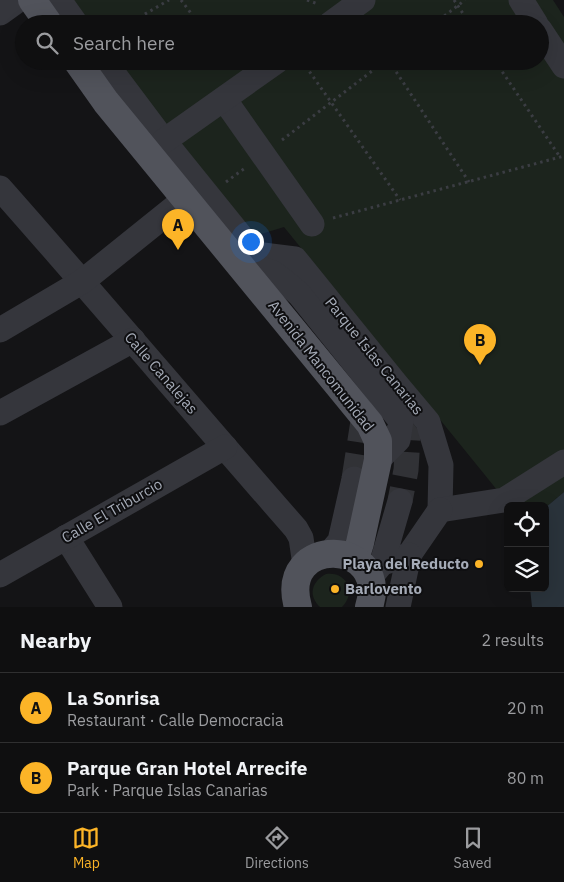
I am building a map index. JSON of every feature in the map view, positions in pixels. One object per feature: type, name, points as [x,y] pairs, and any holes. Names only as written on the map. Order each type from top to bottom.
[{"type":"main road","points":[[32,0],[43,15]]},
{"type":"main road","name":"Avenida Mancomunidad","points":[[83,70],[106,102],[197,198],[235,260],[370,424],[378,441],[378,460],[360,543],[359,563],[372,594],[369,607]]},
{"type":"main road","points":[[298,607],[295,587],[298,576],[305,565],[313,558],[321,554],[359,563]]},
{"type":"street","points":[[0,13],[18,0]]},
{"type":"street","points":[[59,0],[70,15]]},
{"type":"street","points":[[521,0],[530,15]]},
{"type":"street","points":[[549,44],[564,66]]},
{"type":"street","name":"Parque Islas Canarias","points":[[111,70],[164,141],[197,198],[255,254],[295,259],[428,422],[441,465],[440,510]]},
{"type":"street","points":[[164,141],[264,70]]},
{"type":"street","points":[[224,99],[312,224]]},
{"type":"street","name":"Calle Canalejas","points":[[0,188],[83,281],[296,529],[301,538],[305,565]]},
{"type":"street","points":[[0,330],[83,281],[197,198]]},
{"type":"street","points":[[0,413],[133,340]]},
{"type":"street","name":"Calle El Triburcio","points":[[0,575],[225,447]]},
{"type":"street","points":[[398,607],[409,555],[440,510],[504,500],[564,462]]},
{"type":"street","points":[[354,480],[340,541],[359,563]]},
{"type":"street","points":[[359,563],[400,501]]},
{"type":"street","points":[[66,537],[110,607]]},
{"type":"street","points":[[359,563],[409,555]]},
{"type":"path","points":[[143,15],[169,0]]},
{"type":"path","points":[[180,0],[192,15]]},
{"type":"path","points":[[454,0],[464,15]]},
{"type":"path","points":[[446,15],[465,0]]},
{"type":"path","points":[[308,70],[400,200]]},
{"type":"path","points":[[197,198],[263,154],[373,70]]},
{"type":"path","points":[[395,70],[469,182]]},
{"type":"path","points":[[312,224],[562,156],[501,70]]},
{"type":"shaded area","points":[[66,0],[553,0],[564,17],[564,492],[549,505],[549,502],[507,502],[284,227],[248,238],[120,70],[549,70],[549,15],[77,15]]},
{"type":"shaded area","points":[[564,492],[564,607],[532,607],[530,592],[549,592],[549,505]]},
{"type":"shaded area","points":[[326,574],[339,576],[347,584],[349,595],[342,607],[320,607],[316,603],[313,594],[314,585]]},
{"type":"tunnel","points":[[354,479],[366,402]]},
{"type":"tunnel","points":[[394,420],[408,437],[406,470],[400,501]]},
{"type":"place","name":"La Sonrisa","points":[[178,250]]},
{"type":"place","name":"Parque Gran Hotel Arrecife","points":[[480,365]]},
{"type":"place","name":"Playa del Reducto","points":[[479,564]]},
{"type":"place","name":"Barlovento","points":[[335,589]]}]
